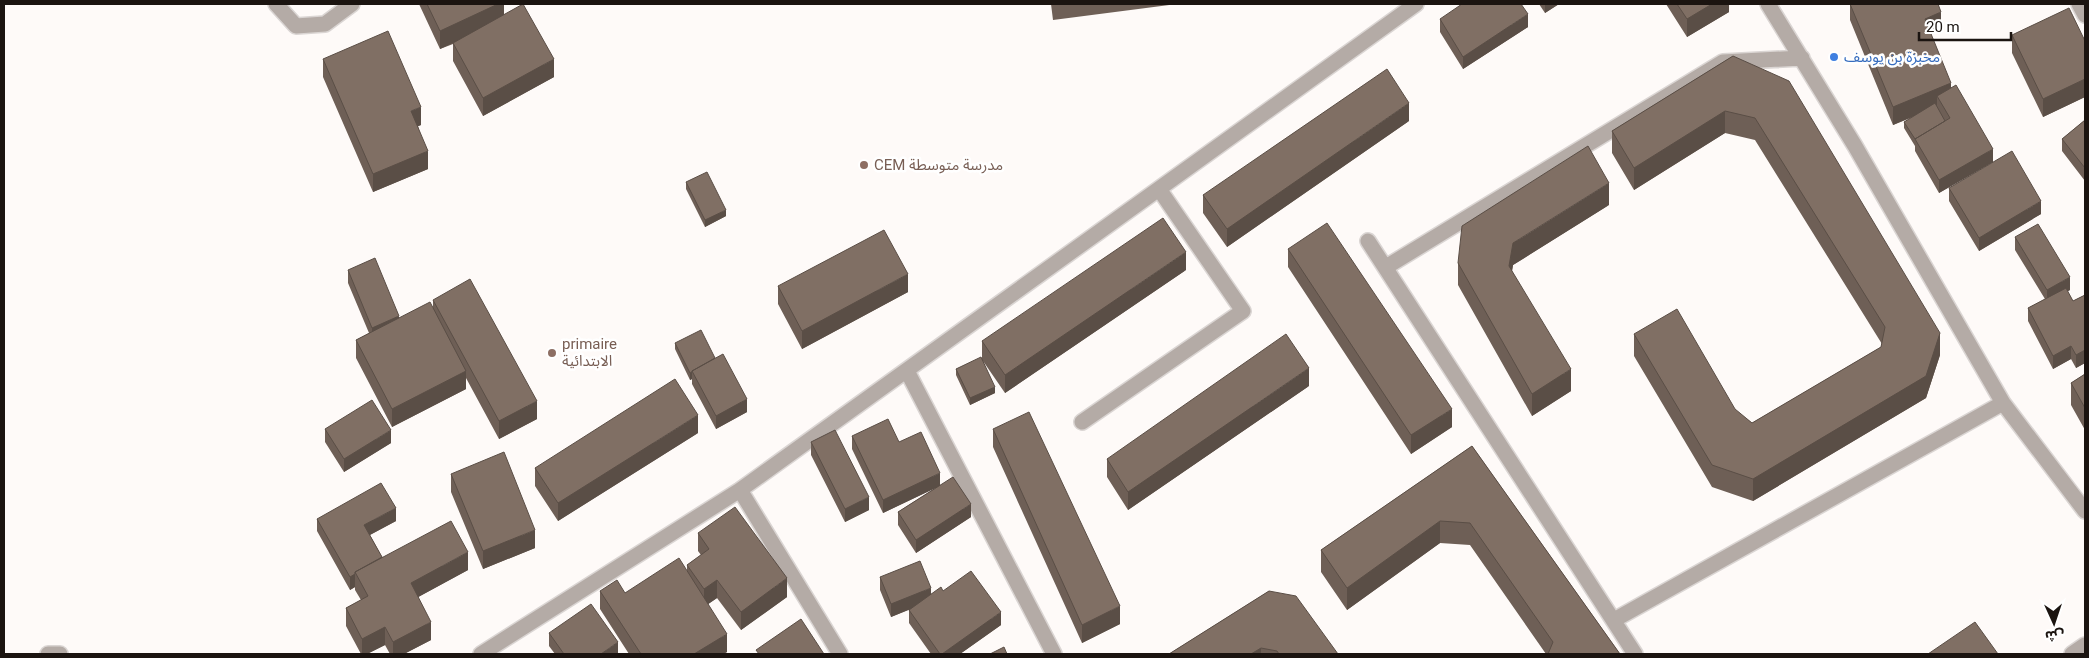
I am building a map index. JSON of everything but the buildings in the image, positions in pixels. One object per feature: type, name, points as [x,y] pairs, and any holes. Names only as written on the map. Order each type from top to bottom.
[{"type":"street","points":[[276,4],[296,26],[325,24],[352,4]]},
{"type":"street","points":[[481,654],[740,490],[1416,4]]},
{"type":"street","points":[[1768,4],[1855,146],[2003,403],[2085,511]]},
{"type":"street","points":[[2079,4],[2085,15]]},
{"type":"street","points":[[1386,267],[1723,62],[1802,58]]},
{"type":"street","points":[[1082,422],[1243,311],[1159,189]]},
{"type":"street","points":[[1368,242],[1386,267],[1635,654]]},
{"type":"street","points":[[907,371],[1054,654]]},
{"type":"street","points":[[1614,620],[2003,403]]},
{"type":"street","points":[[740,490],[840,654]]},
{"type":"street","points":[[2072,654],[2085,645]]},
{"type":"street","points":[[48,654],[60,654]]},
{"type":"place","name":"مخبزة بن یوسف","points":[[1834,57]]},
{"type":"place","name":"CEM مدرسة متوسطة","points":[[864,165]]},
{"type":"place","name":"primaire الابتدائية","points":[[552,353]]}]
